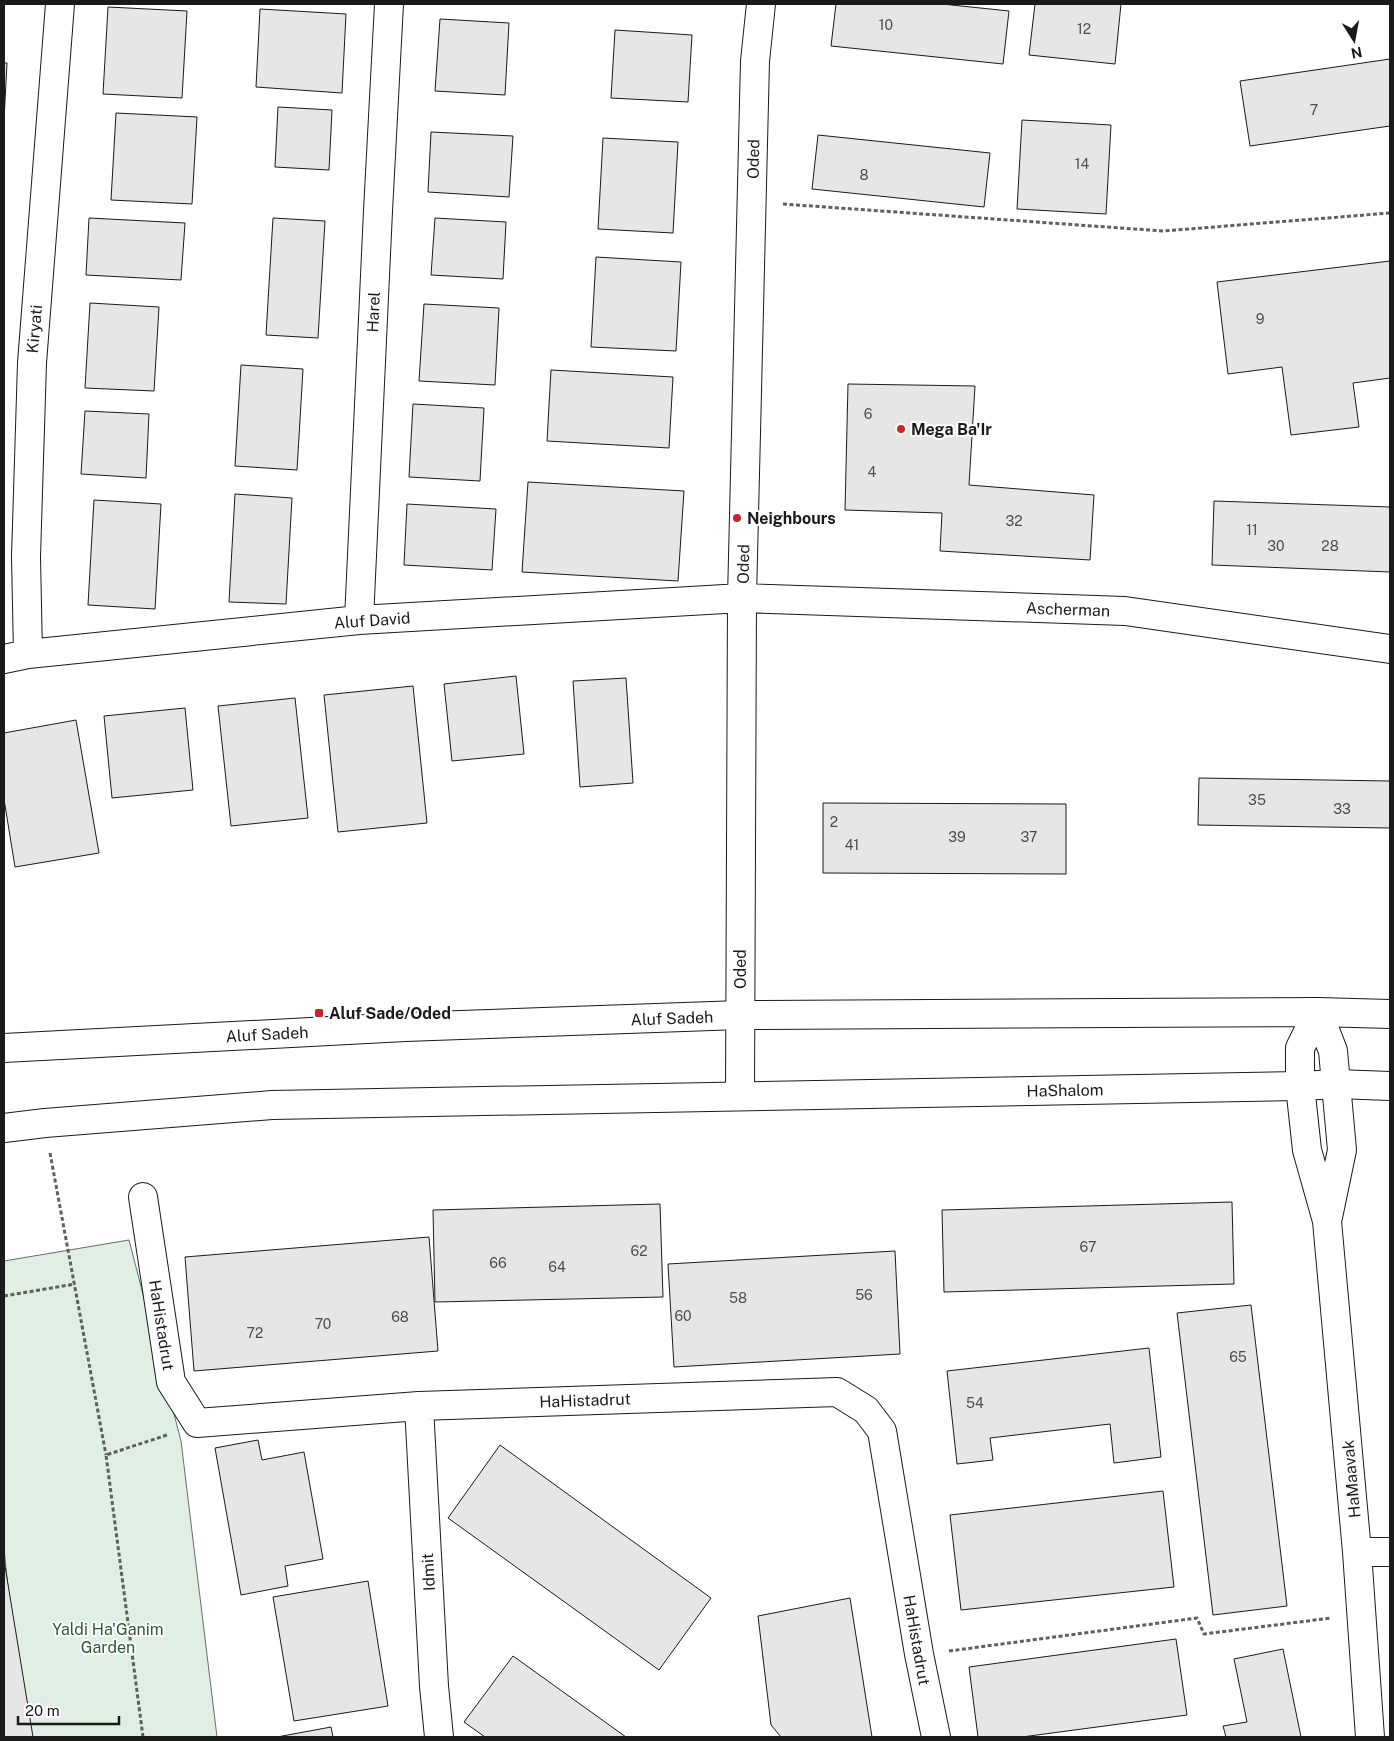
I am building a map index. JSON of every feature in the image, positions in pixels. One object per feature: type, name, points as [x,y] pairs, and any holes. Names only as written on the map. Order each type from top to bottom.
[{"type":"street","name":"Kiryati","points":[[12,655],[26,557],[32,363],[60,4]]},
{"type":"street","name":"Harel","points":[[359,620],[389,4]]},
{"type":"street","name":"Oded","points":[[740,1095],[742,598],[755,61],[761,4]]},
{"type":"street","name":"Aluf David","points":[[12,655],[359,620],[742,598]]},
{"type":"street","name":"Ascherman","points":[[742,598],[1124,611],[1390,649]]},
{"type":"street","points":[[740,1015],[1318,1012],[1390,1014]]},
{"type":"street","name":"HaMaavak","points":[[1318,1012],[1334,1051],[1342,1150],[1327,1221]]},
{"type":"street","name":"HaMaavak","points":[[1318,1012],[1300,1048],[1300,1086],[1307,1150],[1327,1221],[1358,1552],[1370,1737]]},
{"type":"street","name":"Aluf Sadeh","points":[[4,1048],[395,1028],[740,1015]]},
{"type":"street","name":"HaShalom","points":[[740,1095],[1337,1084],[1390,1086]]},
{"type":"street","points":[[4,1128],[272,1105],[740,1095]]},
{"type":"street","name":"HaHistadrut","points":[[143,1197],[171,1382],[197,1423],[418,1406],[837,1392],[866,1410],[882,1431],[919,1654],[936,1737]]},
{"type":"street","name":"Idmit","points":[[418,1406],[434,1686],[439,1737]]},
{"type":"street","points":[[1358,1552],[1390,1552]]},
{"type":"path","points":[[752,202],[1164,231],[1390,213]]},
{"type":"path","points":[[45,1123],[106,1455],[143,1737]]},
{"type":"path","points":[[4,1296],[75,1284]]},
{"type":"path","points":[[106,1455],[209,1422]]},
{"type":"path","points":[[919,1654],[1197,1618],[1204,1634],[1361,1614]]},
{"type":"green space","name":"Yaldi Ha'Ganim Garden","points":[[129,1240],[181,1441],[217,1737],[23,1737],[4,1548],[4,1261]]},
{"type":"building","points":[[836,4],[942,4],[1009,11],[1003,64],[831,46]]},
{"type":"building","points":[[1035,4],[1121,4],[1115,64],[1029,55]]},
{"type":"building","points":[[108,7],[187,11],[182,98],[103,94]]},
{"type":"building","points":[[260,9],[346,14],[342,93],[256,87]]},
{"type":"building","points":[[440,19],[509,23],[505,95],[435,91]]},
{"type":"building","points":[[615,30],[692,35],[688,102],[611,98]]},
{"type":"building","points":[[1390,59],[1390,126],[1250,146],[1240,81]]},
{"type":"building","points":[[4,63],[7,63],[4,120]]},
{"type":"building","points":[[278,107],[332,110],[329,170],[275,167]]},
{"type":"building","points":[[116,113],[197,117],[192,204],[111,200]]},
{"type":"building","points":[[1022,120],[1111,125],[1106,214],[1017,209]]},
{"type":"building","points":[[431,132],[513,136],[509,197],[428,192]]},
{"type":"building","points":[[818,135],[990,153],[984,207],[812,189]]},
{"type":"building","points":[[603,138],[678,142],[673,233],[598,229]]},
{"type":"building","points":[[89,218],[185,223],[181,280],[86,275]]},
{"type":"building","points":[[273,218],[325,221],[318,338],[266,335]]},
{"type":"building","points":[[435,218],[506,222],[503,279],[431,275]]},
{"type":"building","points":[[596,257],[681,262],[676,351],[591,347]]},
{"type":"building","points":[[1390,261],[1390,378],[1353,383],[1359,427],[1291,435],[1282,367],[1228,374],[1217,282]]},
{"type":"building","points":[[90,303],[159,307],[154,391],[85,388]]},
{"type":"building","points":[[424,304],[499,308],[495,385],[419,381]]},
{"type":"building","points":[[241,365],[303,369],[297,470],[235,466]]},
{"type":"building","points":[[551,370],[673,377],[669,448],[547,441]]},
{"type":"building","points":[[848,384],[975,386],[969,485],[1094,495],[1090,560],[940,551],[942,513],[845,510]]},
{"type":"building","points":[[413,404],[484,408],[480,481],[409,477]]},
{"type":"building","points":[[85,411],[149,414],[146,478],[81,474]]},
{"type":"building","points":[[528,482],[684,491],[678,581],[522,572]]},
{"type":"building","points":[[235,494],[292,498],[286,604],[229,602]]},
{"type":"building","points":[[94,500],[161,504],[155,609],[88,605]]},
{"type":"building","points":[[1214,501],[1390,507],[1390,572],[1212,565]]},
{"type":"building","points":[[407,504],[496,509],[492,570],[404,565]]},
{"type":"building","points":[[516,676],[524,754],[452,761],[444,684]]},
{"type":"building","points":[[626,678],[633,783],[580,787],[573,681]]},
{"type":"building","points":[[413,686],[427,823],[338,832],[324,695]]},
{"type":"building","points":[[295,698],[308,818],[231,826],[218,706]]},
{"type":"building","points":[[185,708],[193,790],[112,798],[104,716]]},
{"type":"building","points":[[76,720],[99,853],[15,867],[4,799],[4,733]]},
{"type":"building","points":[[1199,778],[1390,781],[1390,828],[1198,825]]},
{"type":"building","points":[[823,803],[1066,804],[1066,874],[823,873]]},
{"type":"building","points":[[1232,1202],[1234,1284],[944,1292],[942,1210]]},
{"type":"building","points":[[660,1204],[663,1297],[435,1302],[433,1210]]},
{"type":"building","points":[[429,1237],[438,1351],[194,1371],[185,1257]]},
{"type":"building","points":[[895,1251],[900,1354],[674,1367],[668,1264]]},
{"type":"building","points":[[1251,1305],[1287,1606],[1213,1615],[1177,1313]]},
{"type":"building","points":[[1149,1348],[1161,1457],[1114,1463],[1110,1424],[990,1438],[993,1460],[957,1464],[947,1371]]},
{"type":"building","points":[[258,1440],[262,1460],[304,1452],[323,1559],[285,1566],[288,1586],[241,1595],[215,1448]]},
{"type":"building","points":[[500,1445],[711,1598],[659,1670],[448,1518]]},
{"type":"building","points":[[1163,1491],[1174,1587],[961,1610],[950,1515]]},
{"type":"building","points":[[4,1560],[33,1737],[4,1737]]},
{"type":"building","points":[[368,1581],[388,1706],[294,1721],[273,1597]]},
{"type":"building","points":[[850,1598],[872,1737],[781,1737],[771,1725],[758,1616]]},
{"type":"building","points":[[1176,1639],[1187,1715],[1022,1737],[978,1737],[969,1667]]},
{"type":"building","points":[[1283,1649],[1301,1737],[1226,1737],[1223,1726],[1247,1722],[1234,1659]]},
{"type":"building","points":[[513,1656],[626,1737],[485,1737],[464,1722]]},
{"type":"building","points":[[331,1727],[333,1737],[277,1737]]},
{"type":"place","name":"Mega Ba'Ir","points":[[901,429]]},
{"type":"place","name":"Neighbours","points":[[737,518]]},
{"type":"place","name":"Aluf Sade/Oded","points":[[319,1013]]}]
